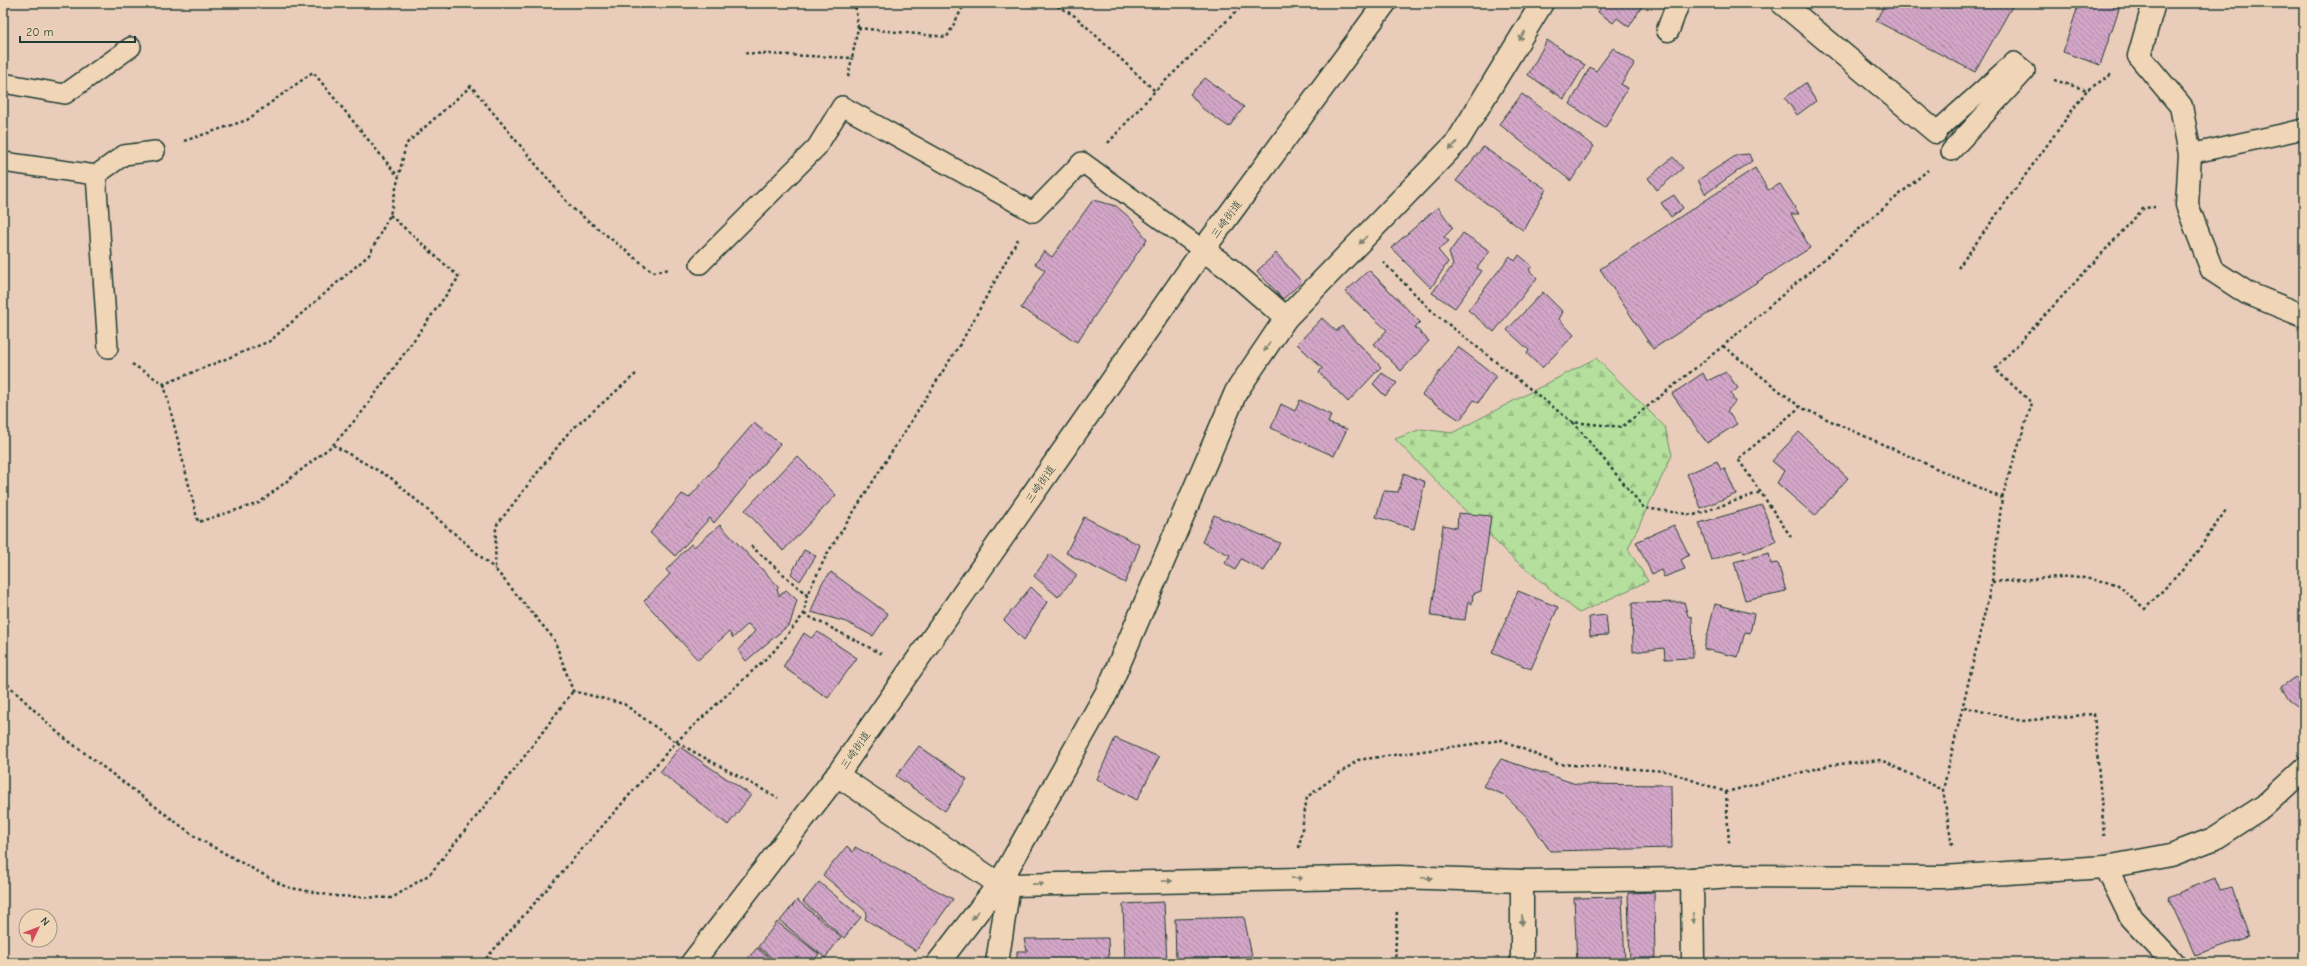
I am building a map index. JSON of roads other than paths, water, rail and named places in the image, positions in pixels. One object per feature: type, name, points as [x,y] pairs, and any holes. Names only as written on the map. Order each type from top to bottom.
[{"type":"street","name":"三崎街道","points":[[692,963],[837,775],[1203,250],[1385,3]]},
{"type":"street","points":[[938,963],[1004,884],[1107,692],[1236,392],[1286,318],[1457,142],[1542,3]]},
{"type":"street","points":[[1668,30],[1678,3]]},
{"type":"street","points":[[1782,3],[1936,132]]},
{"type":"street","points":[[2154,3],[2139,56],[2181,106],[2190,154],[2187,205],[2212,270],[2247,293],[2304,316]]},
{"type":"street","points":[[1203,250],[1231,270],[1286,318]]},
{"type":"street","points":[[837,775],[1004,884],[1398,877],[1522,881],[1692,880],[1730,876],[1942,877],[2106,867],[2171,855],[2213,839],[2264,806],[2304,769]]},
{"type":"street","points":[[2106,867],[2131,918],[2174,963]]},
{"type":"street","points":[[1692,880],[1693,963]]},
{"type":"street","points":[[1522,881],[1522,963]]},
{"type":"street","points":[[997,963],[1004,884]]},
{"type":"lane","points":[[3,84],[65,94],[131,47]]},
{"type":"lane","points":[[1936,132],[2014,62],[2025,71],[1951,151]]},
{"type":"lane","points":[[700,264],[817,147],[842,106],[1033,212],[1082,162],[1203,250]]},
{"type":"lane","points":[[2190,154],[2304,129]]},
{"type":"lane","points":[[3,162],[96,175],[124,155],[155,151]]},
{"type":"lane","points":[[96,175],[108,348]]}]
